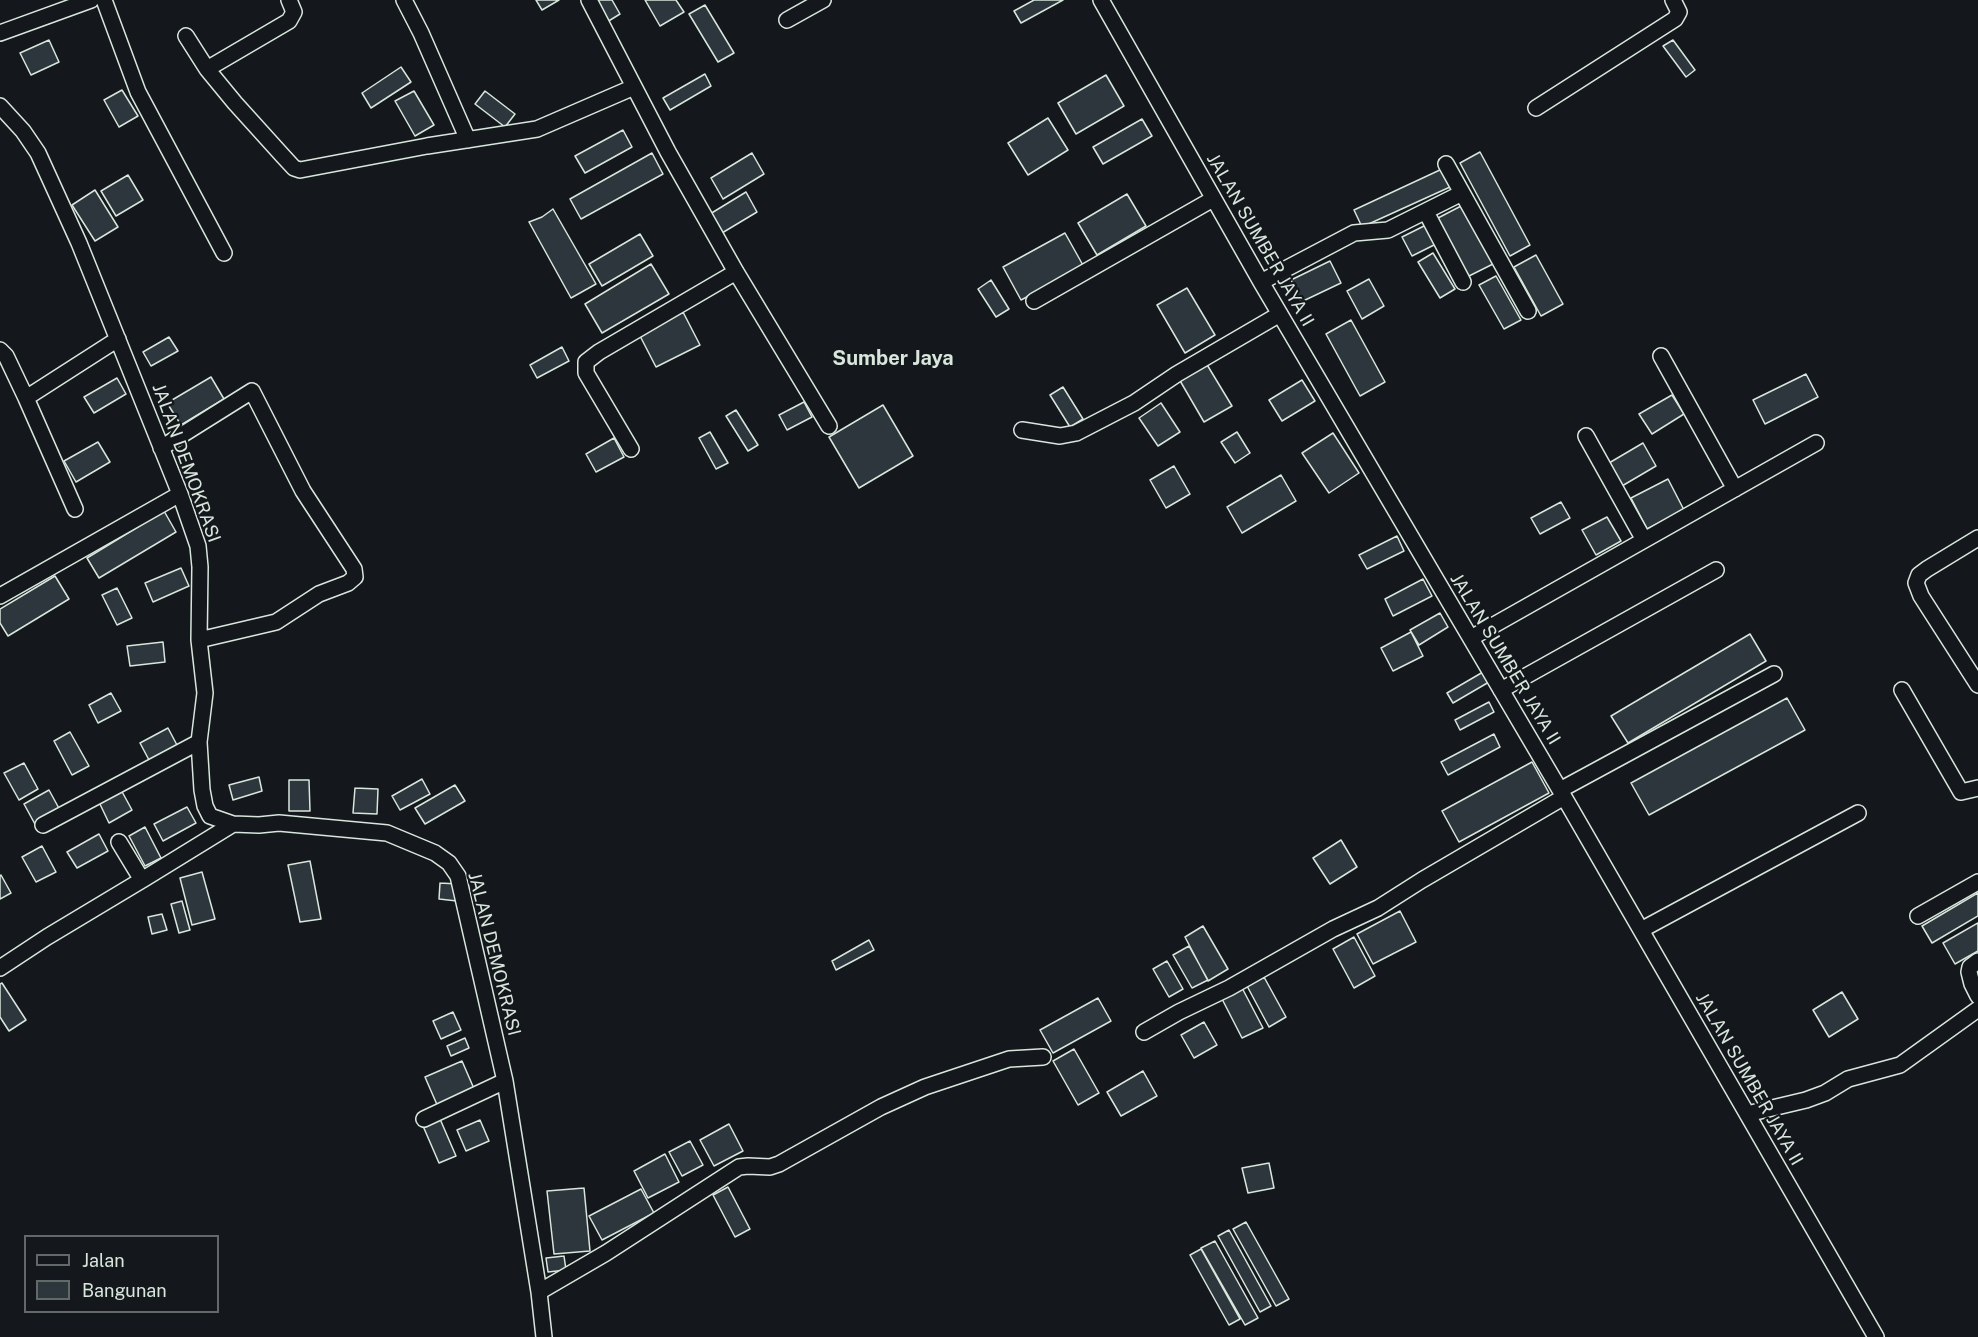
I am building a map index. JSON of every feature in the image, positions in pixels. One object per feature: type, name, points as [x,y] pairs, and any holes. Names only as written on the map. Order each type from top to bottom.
[{"type":"street","points":[[0,33],[90,0]]},
{"type":"street","points":[[104,0],[138,92],[224,253]]},
{"type":"street","points":[[207,69],[289,21],[294,12],[289,0]]},
{"type":"street","points":[[404,0],[468,140]]},
{"type":"street","points":[[589,0],[668,152],[736,272],[829,426]]},
{"type":"street","points":[[787,20],[823,0]]},
{"type":"street","name":"JALAN SUMBER JAYA II","points":[[1101,0],[1261,282],[1562,794],[1876,1337]]},
{"type":"street","points":[[1536,108],[1675,19],[1679,12],[1673,0]]},
{"type":"street","points":[[186,36],[207,69],[294,168],[310,169],[537,129],[634,87]]},
{"type":"street","name":"JALAN DEMOKRASI","points":[[0,106],[23,131],[38,153],[79,243],[162,448],[198,546],[200,640],[205,693],[199,742],[205,806],[210,816],[232,824],[279,823],[387,833],[435,853],[449,863],[458,876],[505,1081],[539,1292],[544,1337]]},
{"type":"street","points":[[1446,164],[1527,311]]},
{"type":"street","points":[[1261,282],[1354,233],[1388,230],[1462,193]]},
{"type":"street","points":[[1034,300],[1213,199]]},
{"type":"street","points":[[1426,212],[1463,282]]},
{"type":"street","points":[[632,449],[586,373],[586,362],[599,352],[736,272]]},
{"type":"street","points":[[1022,430],[1060,436],[1076,433],[1134,403],[1177,374],[1280,314]]},
{"type":"street","points":[[26,398],[118,339]]},
{"type":"street","points":[[0,350],[6,357],[26,398],[75,509]]},
{"type":"street","points":[[1661,356],[1736,489]]},
{"type":"street","points":[[162,448],[252,392],[303,491],[354,569],[355,577],[348,583],[319,594],[276,622],[200,640]]},
{"type":"street","points":[[1586,436],[1644,540]]},
{"type":"street","points":[[1471,638],[1816,443]]},
{"type":"street","points":[[0,596],[180,494]]},
{"type":"street","points":[[1978,538],[1927,569],[1919,575],[1916,583],[1926,605],[1978,685]]},
{"type":"street","points":[[1501,690],[1716,570]]},
{"type":"street","points":[[1144,1032],[1334,929],[1378,908],[1562,794],[1774,674]]},
{"type":"street","points":[[1902,690],[1961,792],[1978,788]]},
{"type":"street","points":[[44,825],[199,742]]},
{"type":"street","points":[[1641,930],[1858,813]]},
{"type":"street","points":[[0,968],[232,824]]},
{"type":"street","points":[[119,842],[142,880]]},
{"type":"street","points":[[1918,916],[1978,882]]},
{"type":"street","points":[[1978,962],[1970,967],[1969,972],[1978,996]]},
{"type":"street","points":[[1747,1114],[1806,1101],[1848,1079],[1900,1065],[1978,1009]]},
{"type":"street","points":[[539,1292],[606,1253],[739,1167],[770,1167],[779,1164],[881,1107],[925,1087],[1009,1059],[1043,1057]]},
{"type":"street","points":[[424,1119],[505,1081]]},
{"type":"building","points":[[536,0],[559,0],[542,10]]},
{"type":"building","points":[[593,0],[612,0],[620,14],[607,22]]},
{"type":"building","points":[[645,0],[676,0],[684,12],[660,26]]},
{"type":"building","points":[[1034,0],[1063,0],[1021,23],[1014,11]]},
{"type":"building","points":[[705,5],[734,53],[718,62],[689,14]]},
{"type":"building","points":[[49,40],[59,62],[31,75],[20,53]]},
{"type":"building","points":[[1673,40],[1695,70],[1686,77],[1663,46]]},
{"type":"building","points":[[401,67],[411,82],[371,108],[362,93]]},
{"type":"building","points":[[705,74],[711,86],[670,110],[663,98]]},
{"type":"building","points":[[1106,75],[1124,106],[1076,134],[1058,103]]},
{"type":"building","points":[[122,90],[138,116],[119,127],[104,100]]},
{"type":"building","points":[[414,91],[434,125],[415,136],[395,101]]},
{"type":"building","points":[[485,91],[515,114],[505,127],[475,104]]},
{"type":"building","points":[[1048,118],[1068,150],[1028,175],[1008,143]]},
{"type":"building","points":[[1142,119],[1152,136],[1103,164],[1093,147]]},
{"type":"building","points":[[623,130],[632,147],[585,173],[575,156]]},
{"type":"building","points":[[1480,152],[1530,245],[1510,256],[1460,163]]},
{"type":"building","points":[[652,153],[663,174],[581,219],[570,199]]},
{"type":"building","points":[[752,153],[764,174],[723,199],[711,178]]},
{"type":"building","points":[[1442,169],[1450,187],[1362,227],[1354,210]]},
{"type":"building","points":[[128,175],[143,200],[116,216],[101,191]]},
{"type":"building","points":[[95,190],[118,227],[95,241],[72,205]]},
{"type":"building","points":[[746,192],[757,212],[722,233],[710,214]]},
{"type":"building","points":[[1127,194],[1146,226],[1097,255],[1078,223]]},
{"type":"building","points":[[1463,205],[1493,264],[1467,277],[1438,218]]},
{"type":"building","points":[[553,209],[596,284],[571,298],[529,222]]},
{"type":"building","points":[[1426,225],[1436,244],[1412,256],[1402,237]]},
{"type":"building","points":[[1065,233],[1084,267],[1021,300],[1003,267]]},
{"type":"building","points":[[640,234],[653,256],[602,286],[589,264]]},
{"type":"building","points":[[1433,253],[1455,289],[1440,298],[1418,262]]},
{"type":"building","points":[[1536,255],[1563,304],[1541,316],[1514,267]]},
{"type":"building","points":[[1330,261],[1341,283],[1301,302],[1291,280]]},
{"type":"building","points":[[651,264],[669,294],[602,333],[585,304]]},
{"type":"building","points":[[1496,276],[1521,320],[1504,329],[1479,285]]},
{"type":"building","points":[[1369,279],[1384,306],[1362,319],[1347,291]]},
{"type":"building","points":[[991,280],[1009,309],[996,317],[978,289]]},
{"type":"building","points":[[1187,288],[1215,335],[1185,353],[1157,305]]},
{"type":"building","points":[[683,312],[700,345],[656,367],[639,334]]},
{"type":"building","points":[[1351,320],[1385,382],[1360,396],[1326,334]]},
{"type":"building","points":[[169,337],[178,351],[151,366],[143,352]]},
{"type":"building","points":[[562,347],[569,361],[537,378],[530,365]]},
{"type":"building","points":[[1206,363],[1232,406],[1204,422],[1179,379]]},
{"type":"building","points":[[1806,374],[1818,397],[1765,424],[1753,400]]},
{"type":"building","points":[[211,377],[224,399],[181,425],[167,403]]},
{"type":"building","points":[[117,378],[126,394],[94,413],[84,397]]},
{"type":"building","points":[[1302,380],[1315,401],[1282,421],[1269,400]]},
{"type":"building","points":[[1063,387],[1083,419],[1070,427],[1050,395]]},
{"type":"building","points":[[1672,395],[1684,414],[1652,434],[1639,414]]},
{"type":"building","points":[[804,402],[812,417],[787,430],[779,415]]},
{"type":"building","points":[[1161,403],[1180,432],[1158,446],[1139,418]]},
{"type":"building","points":[[883,405],[913,456],[859,488],[829,437]]},
{"type":"building","points":[[736,410],[758,445],[748,451],[726,416]]},
{"type":"building","points":[[710,432],[728,463],[716,469],[699,438]]},
{"type":"building","points":[[1237,432],[1250,453],[1235,463],[1221,442]]},
{"type":"building","points":[[1333,433],[1359,473],[1329,493],[1302,453]]},
{"type":"building","points":[[614,438],[624,457],[596,472],[586,454]]},
{"type":"building","points":[[98,442],[110,462],[76,482],[64,461]]},
{"type":"building","points":[[1643,443],[1656,466],[1622,486],[1609,463]]},
{"type":"building","points":[[1174,466],[1190,494],[1166,508],[1150,480]]},
{"type":"building","points":[[1281,475],[1296,501],[1242,533],[1227,507]]},
{"type":"building","points":[[1668,479],[1684,510],[1647,529],[1631,498]]},
{"type":"building","points":[[1561,502],[1570,518],[1540,534],[1531,518]]},
{"type":"building","points":[[164,511],[176,532],[99,578],[87,558]]},
{"type":"building","points":[[1607,517],[1621,541],[1596,555],[1582,530]]},
{"type":"building","points":[[1397,536],[1404,551],[1367,569],[1359,555]]},
{"type":"building","points":[[181,568],[189,586],[153,602],[145,583]]},
{"type":"building","points":[[55,576],[69,599],[8,636],[0,623],[0,609]]},
{"type":"building","points":[[1423,579],[1432,596],[1393,616],[1385,599]]},
{"type":"building","points":[[117,588],[132,618],[117,625],[102,595]]},
{"type":"building","points":[[1440,613],[1448,627],[1419,645],[1410,630]]},
{"type":"building","points":[[1411,632],[1423,656],[1393,671],[1381,648]]},
{"type":"building","points":[[1750,634],[1766,661],[1628,743],[1611,716]]},
{"type":"building","points":[[163,642],[165,662],[130,666],[127,646]]},
{"type":"building","points":[[1483,672],[1489,682],[1453,703],[1447,693]]},
{"type":"building","points":[[111,693],[121,711],[98,723],[89,705]]},
{"type":"building","points":[[1787,698],[1805,730],[1649,815],[1631,783]]},
{"type":"building","points":[[1489,702],[1494,712],[1460,730],[1455,720]]},
{"type":"building","points":[[168,728],[177,745],[149,760],[140,743]]},
{"type":"building","points":[[70,732],[89,766],[72,775],[54,741]]},
{"type":"building","points":[[1494,734],[1500,747],[1448,775],[1441,762]]},
{"type":"building","points":[[1532,762],[1549,793],[1459,842],[1442,811]]},
{"type":"building","points":[[24,763],[38,789],[19,800],[4,773]]},
{"type":"building","points":[[259,777],[262,791],[233,800],[229,785]]},
{"type":"building","points":[[422,779],[430,794],[400,810],[392,796]]},
{"type":"building","points":[[289,780],[309,780],[310,811],[289,811]]},
{"type":"building","points":[[455,785],[465,801],[425,824],[415,808]]},
{"type":"building","points":[[120,788],[132,810],[109,823],[98,800]]},
{"type":"building","points":[[355,788],[378,789],[377,814],[353,813]]},
{"type":"building","points":[[49,790],[61,812],[36,826],[24,804]]},
{"type":"building","points":[[187,807],[196,823],[163,841],[154,824]]},
{"type":"building","points":[[145,827],[161,858],[145,866],[129,836]]},
{"type":"building","points":[[99,834],[108,851],[77,868],[67,852]]},
{"type":"building","points":[[1341,840],[1357,867],[1330,884],[1313,858]]},
{"type":"building","points":[[42,846],[56,872],[36,882],[22,857]]},
{"type":"building","points":[[310,861],[321,919],[300,922],[288,865]]},
{"type":"building","points":[[202,872],[215,919],[192,925],[180,878]]},
{"type":"building","points":[[0,876],[11,893],[0,899]]},
{"type":"building","points":[[440,883],[458,884],[457,901],[439,899]]},
{"type":"building","points":[[1978,893],[1978,916],[1932,943],[1922,926]]},
{"type":"building","points":[[182,901],[190,930],[179,933],[171,904]]},
{"type":"building","points":[[1400,911],[1416,942],[1373,964],[1357,934]]},
{"type":"building","points":[[162,914],[167,930],[152,934],[148,917]]},
{"type":"building","points":[[1978,923],[1978,951],[1955,964],[1943,943]]},
{"type":"building","points":[[1203,926],[1228,969],[1208,981],[1185,937]]},
{"type":"building","points":[[1354,937],[1375,976],[1354,988],[1333,949]]},
{"type":"building","points":[[869,940],[874,950],[836,970],[832,961]]},
{"type":"building","points":[[1189,946],[1208,980],[1192,988],[1173,955]]},
{"type":"building","points":[[1167,961],[1183,989],[1169,997],[1153,969]]},
{"type":"building","points":[[1264,977],[1286,1017],[1269,1027],[1247,986]]},
{"type":"building","points":[[2,983],[26,1020],[9,1031],[0,1017],[0,984]]},
{"type":"building","points":[[1240,984],[1263,1028],[1242,1038],[1220,995]]},
{"type":"building","points":[[1842,992],[1858,1019],[1829,1037],[1813,1010]]},
{"type":"building","points":[[1098,998],[1111,1021],[1053,1053],[1040,1030]]},
{"type":"building","points":[[453,1012],[461,1030],[441,1039],[433,1021]]},
{"type":"building","points":[[1204,1022],[1217,1045],[1194,1058],[1181,1035]]},
{"type":"building","points":[[465,1038],[469,1048],[451,1056],[447,1046]]},
{"type":"building","points":[[1074,1049],[1099,1093],[1078,1105],[1053,1061]]},
{"type":"building","points":[[462,1061],[475,1091],[438,1107],[425,1077]]},
{"type":"building","points":[[1143,1071],[1157,1096],[1121,1116],[1107,1092]]},
{"type":"building","points":[[440,1119],[456,1156],[439,1163],[423,1126]]},
{"type":"building","points":[[480,1120],[489,1141],[466,1151],[457,1130]]},
{"type":"building","points":[[729,1124],[743,1151],[714,1166],[700,1140]]},
{"type":"building","points":[[690,1141],[703,1165],[682,1176],[669,1152]]},
{"type":"building","points":[[665,1154],[679,1182],[648,1198],[634,1171]]},
{"type":"building","points":[[1269,1163],[1274,1188],[1248,1193],[1242,1168]]},
{"type":"building","points":[[728,1187],[750,1229],[735,1237],[713,1195]]},
{"type":"building","points":[[584,1188],[590,1251],[554,1254],[547,1191]]},
{"type":"building","points":[[641,1189],[654,1213],[602,1240],[589,1216]]},
{"type":"building","points":[[1246,1222],[1289,1299],[1276,1306],[1233,1229]]},
{"type":"building","points":[[1229,1230],[1271,1306],[1260,1312],[1218,1236]]},
{"type":"building","points":[[1215,1241],[1258,1318],[1245,1325],[1201,1248]]},
{"type":"building","points":[[1201,1249],[1240,1319],[1229,1325],[1190,1255]]},
{"type":"building","points":[[564,1256],[566,1270],[548,1272],[546,1258]]},
{"type":"district","name":"Sumber Jaya","points":[[893,359]]}]
